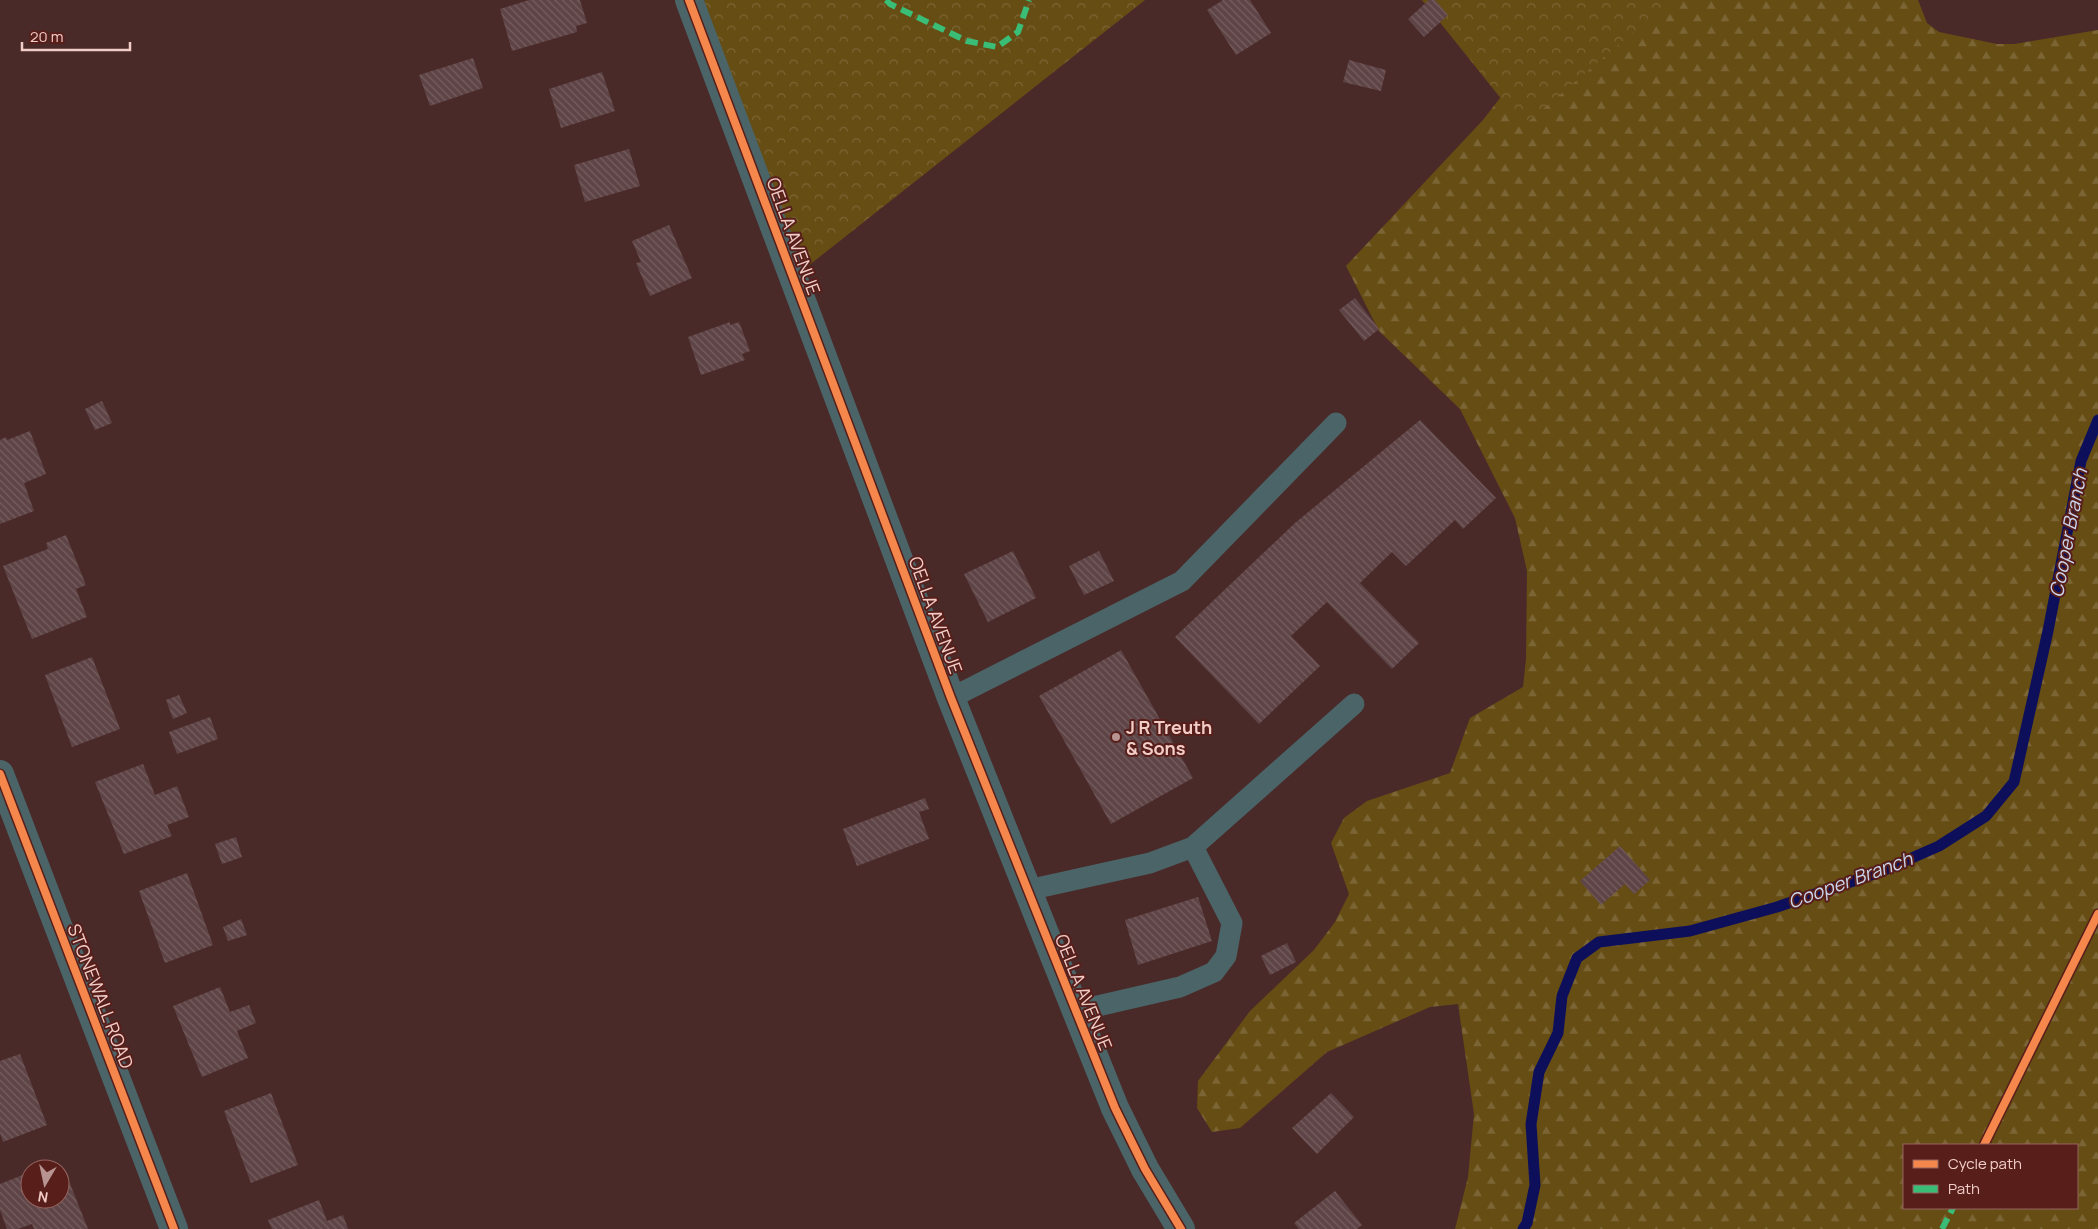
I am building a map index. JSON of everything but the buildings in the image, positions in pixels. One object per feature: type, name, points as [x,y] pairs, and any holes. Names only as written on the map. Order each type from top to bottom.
[{"type":"street","name":"OELLA AVENUE","points":[[689,0],[951,698],[1076,1011],[1115,1108],[1145,1169],[1181,1229]]},
{"type":"street","name":"STONEWALL ROAD","points":[[0,774],[174,1229]]},
{"type":"lane","points":[[951,698],[1182,580],[1336,423]]},
{"type":"lane","points":[[1028,890],[1150,863],[1193,847],[1354,704]]},
{"type":"lane","points":[[1076,1011],[1180,988],[1214,972],[1226,956],[1232,923],[1193,847]]},
{"type":"green space","points":[[698,0],[1145,0],[803,270]]},
{"type":"green space","points":[[1422,0],[1671,0],[1523,126]]},
{"type":"green space","points":[[1454,0],[1918,0],[1927,23],[1939,32],[1997,44],[2014,44],[2098,30],[2098,1229],[1455,1229],[1468,1177],[1474,1114],[1458,1004],[1430,1007],[1327,1052],[1240,1128],[1212,1132],[1197,1108],[1198,1081],[1250,1011],[1314,950],[1335,922],[1349,894],[1331,843],[1344,818],[1367,801],[1450,773],[1470,718],[1523,687],[1526,659],[1527,571],[1515,518],[1460,409],[1379,331],[1346,266],[1483,120],[1500,98],[1503,68]]},
{"type":"waterway","name":"Cooper Branch","points":[[1523,1229],[1527,1223],[1535,1185],[1531,1124],[1539,1072],[1558,1033],[1562,996],[1577,958],[1599,942],[1690,931],[1777,907],[1880,872],[1939,846],[1986,816],[2014,782],[2048,631],[2081,461],[2098,420]]},
{"type":"marked path","points":[[886,0],[890,4],[967,41],[997,47],[1018,32],[1029,0]]},
{"type":"marked path","points":[[1942,1229],[1952,1209]]},
{"type":"cycle path","points":[[689,0],[951,698],[1076,1011],[1115,1108],[1145,1169],[1181,1229]]},
{"type":"cycle path","points":[[0,774],[174,1229]]},
{"type":"cycle path","points":[[1984,1144],[2098,914]]},
{"type":"place","name":"J R Treuth & Sons","points":[[1116,737]]}]
